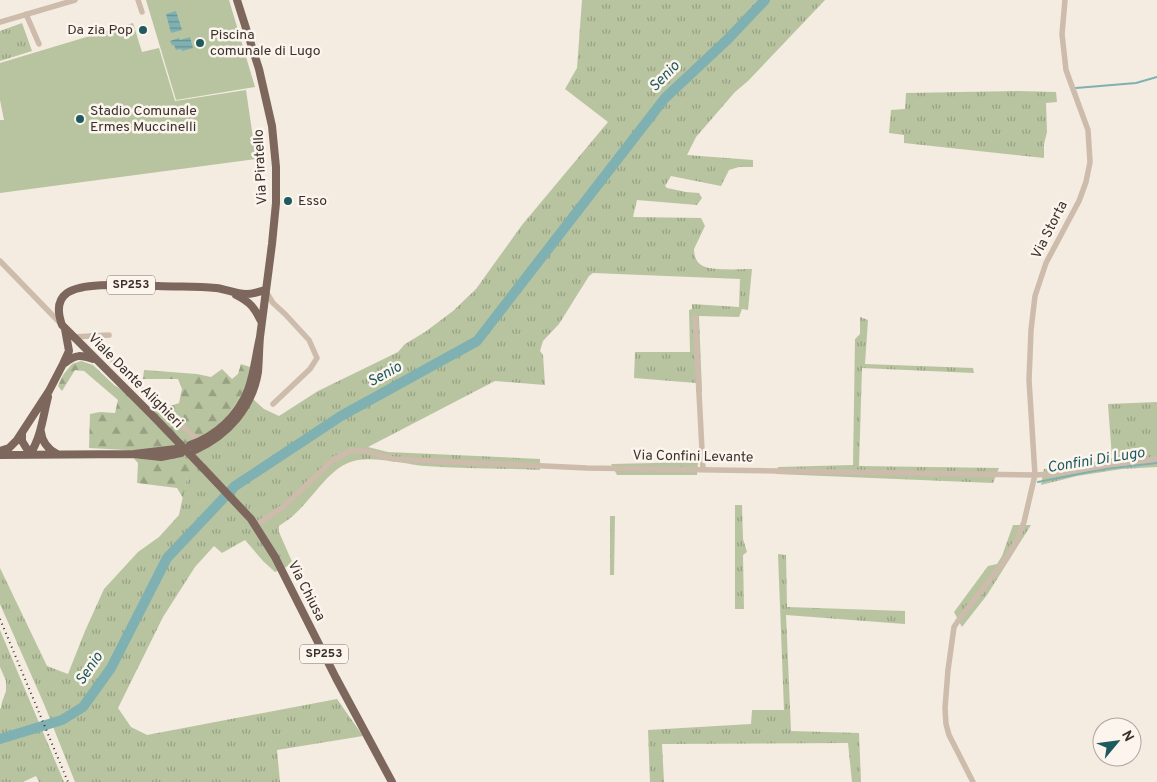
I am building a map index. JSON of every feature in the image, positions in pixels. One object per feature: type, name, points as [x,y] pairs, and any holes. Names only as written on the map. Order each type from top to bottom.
[{"type":"main road","name":"Via Piratello","points":[[237,0],[259,69],[272,126],[276,167],[276,204],[261,321],[258,371],[254,388],[244,408],[231,426],[211,442],[193,447],[199,441],[224,426],[240,405],[248,390],[260,337]]},
{"type":"main road","name":"SP253","points":[[0,453],[18,440],[49,391],[70,351],[58,315],[63,297],[67,293],[76,289],[93,286],[128,285],[210,288],[245,294],[265,290]]},
{"type":"main road","name":"SP253","points":[[230,291],[247,300],[261,321]]},
{"type":"main road","name":"Viale Dante Alighieri","points":[[63,326],[154,417],[253,522]]},
{"type":"main road","points":[[63,364],[72,358],[82,355],[96,360]]},
{"type":"main road","name":"SP253","points":[[30,454],[35,446],[40,430],[49,391]]},
{"type":"main road","points":[[40,430],[45,444],[58,455]]},
{"type":"main road","points":[[22,433],[22,441],[30,454]]},
{"type":"main road","points":[[0,453],[58,455],[134,454],[179,451]]},
{"type":"main road","name":"Via Chiusa","points":[[253,522],[275,556],[336,678],[392,782]]},
{"type":"street","points":[[0,22],[74,0]]},
{"type":"street","points":[[138,0],[142,12]]},
{"type":"street","name":"Via Storta","points":[[973,782],[949,735],[946,724],[945,708],[948,670],[954,627],[1006,559],[1016,542],[1024,522],[1035,475],[1029,380],[1031,330],[1035,296],[1046,263],[1079,201],[1086,182],[1090,162],[1088,130],[1066,70],[1062,34],[1065,0]]},
{"type":"street","points":[[26,14],[39,44]]},
{"type":"street","name":"Viale Dante Alighieri","points":[[0,261],[63,326]]},
{"type":"street","points":[[265,290],[273,303],[308,340],[317,358],[310,369],[273,404]]},
{"type":"street","points":[[695,317],[703,469]]},
{"type":"street","points":[[73,337],[109,335]]},
{"type":"street","points":[[90,336],[134,383],[199,441]]},
{"type":"street","name":"Via Confini Levante","points":[[253,522],[283,507],[334,459],[352,450],[365,450],[393,459],[587,468],[1035,475],[1157,459]]},
{"type":"green space","name":"Piscina comunale di Lugo","points":[[146,0],[229,0],[255,87],[176,100]]},
{"type":"green space","points":[[582,0],[825,0],[748,81],[735,92],[696,137],[687,155],[753,160],[753,167],[739,167],[729,170],[721,186],[671,176],[665,186],[686,192],[699,193],[702,198],[697,205],[637,200],[633,217],[701,218],[705,226],[694,249],[694,254],[701,265],[707,268],[752,269],[748,310],[742,309],[739,317],[699,316],[702,392],[696,392],[696,383],[634,378],[635,352],[690,352],[689,310],[692,309],[692,304],[739,307],[740,279],[593,273],[589,276],[559,324],[543,341],[540,351],[543,355],[545,385],[495,381],[368,447],[388,452],[540,459],[540,470],[439,467],[374,459],[364,459],[346,464],[333,473],[297,512],[279,526],[279,532],[293,564],[275,572],[245,540],[222,553],[214,546],[195,567],[163,617],[118,708],[131,727],[147,735],[337,699],[363,736],[277,750],[280,782],[75,782],[44,704],[0,604],[0,568],[47,666],[68,674],[104,589],[138,552],[159,537],[179,515],[187,477],[173,447],[219,428],[246,387],[249,372],[259,385],[253,399],[264,409],[279,416],[318,391],[398,352],[405,344],[453,311],[476,289],[522,225],[608,122],[565,89],[577,68]]},
{"type":"green space","points":[[22,23],[32,51],[0,61],[0,31]]},
{"type":"green space","points":[[133,23],[142,52],[159,48],[175,101],[246,90],[256,159],[0,193],[0,120],[4,120],[0,100],[0,63]]},
{"type":"green space","points":[[1056,92],[1057,102],[1046,103],[1047,132],[1044,144],[1044,158],[904,143],[904,135],[889,133],[891,110],[905,109],[906,93]]},
{"type":"green space","points":[[860,317],[868,320],[865,364],[973,368],[974,373],[862,368],[859,466],[999,468],[993,483],[776,474],[778,467],[853,465],[855,339],[860,334]]},
{"type":"green space","points":[[81,361],[93,365],[114,385],[156,411],[179,403],[182,389],[178,379],[143,379],[144,370],[197,374],[211,377],[222,369],[232,379],[238,374],[241,364],[250,367],[246,387],[219,428],[201,438],[174,447],[194,468],[187,477],[183,498],[177,488],[137,483],[138,463],[126,450],[89,448],[90,414],[100,412],[115,413],[118,400],[84,371],[75,370],[62,391],[58,386],[63,375],[72,364]]},
{"type":"green space","points":[[1157,402],[1157,467],[1122,469],[1077,476],[1041,485],[1044,469],[1071,467],[1112,458],[1108,404]]},
{"type":"green space","points":[[698,462],[697,475],[617,475],[611,464]]},
{"type":"green space","points":[[735,505],[742,505],[743,539],[747,552],[743,555],[744,609],[735,609]]},
{"type":"green space","points":[[610,516],[615,516],[614,575],[610,575]]},
{"type":"green space","points":[[1013,525],[1031,525],[987,595],[962,627],[954,612],[988,566],[997,564],[1002,556]]},
{"type":"green space","points":[[778,554],[786,555],[787,607],[905,611],[905,624],[786,615],[791,731],[859,733],[861,782],[852,782],[848,743],[662,744],[664,782],[650,782],[648,730],[751,724],[752,710],[784,710]]},
{"type":"green space","points":[[0,630],[64,782],[39,782],[36,776],[23,782],[0,782],[0,709],[6,691],[6,681],[0,667]]},
{"type":"water","points":[[176,11],[182,30],[171,33],[166,14]]},
{"type":"water","points":[[190,37],[193,48],[182,51],[181,49],[176,50],[170,41],[179,38],[180,40]]},
{"type":"waterway","name":"Senio","points":[[0,739],[62,720],[83,707],[111,668],[167,558],[235,486],[341,416],[477,341],[665,98],[728,39],[765,0]]},
{"type":"waterway","points":[[1076,88],[1136,83],[1157,77]]},
{"type":"waterway","name":"Confini Di Lugo","points":[[1038,482],[1104,469],[1157,463]]},
{"type":"railway","points":[[0,619],[68,782]]},
{"type":"place","name":"Da zia Pop","points":[[143,30]]},
{"type":"place","name":"Piscina comunale di Lugo","points":[[200,43]]},
{"type":"place","name":"Stadio Comunale Ermes Muccinelli","points":[[80,119]]},
{"type":"place","name":"Esso","points":[[288,201]]}]
